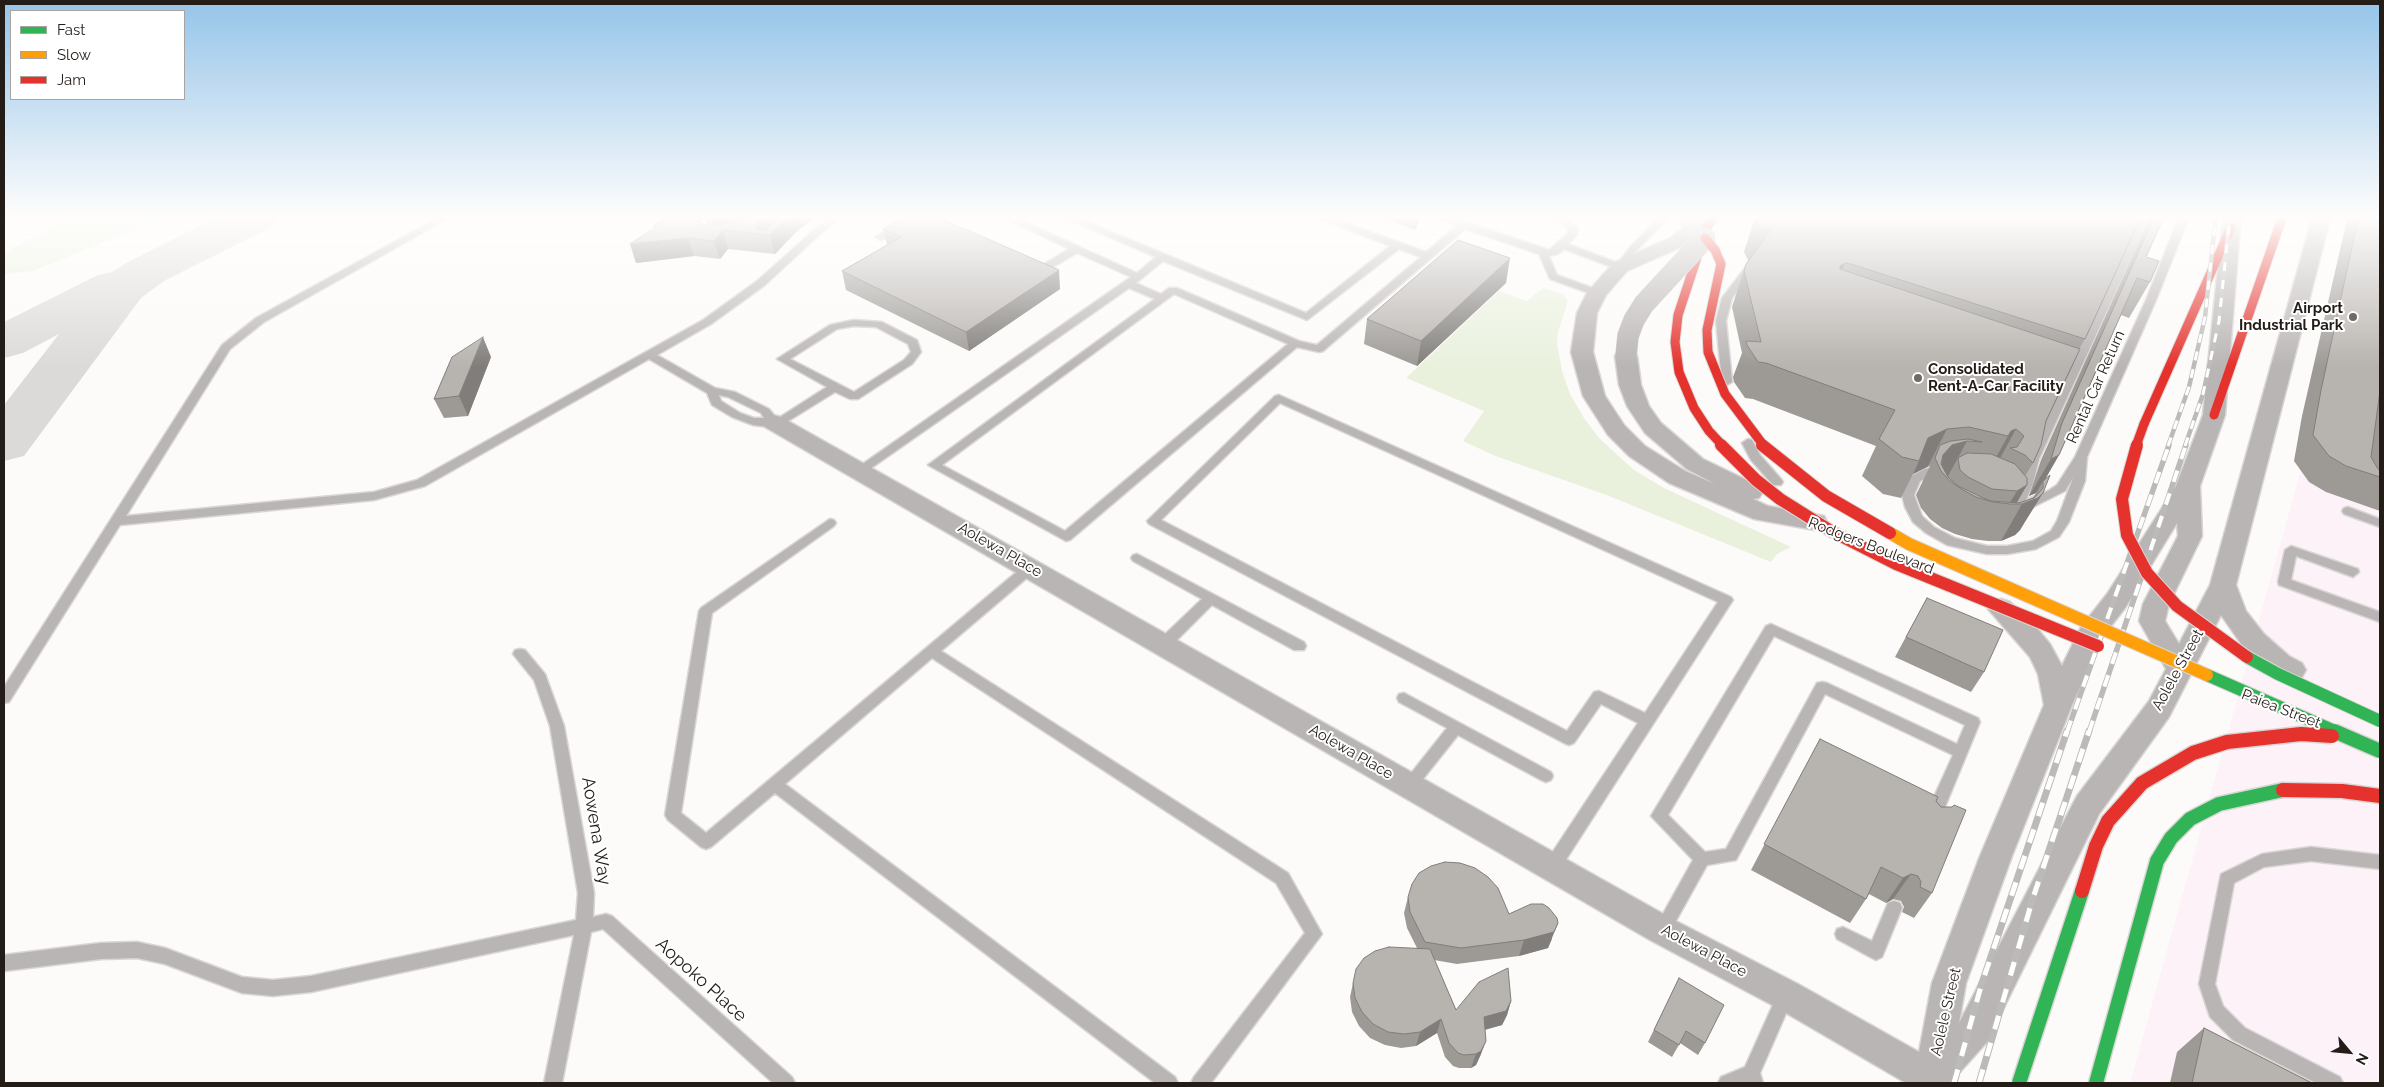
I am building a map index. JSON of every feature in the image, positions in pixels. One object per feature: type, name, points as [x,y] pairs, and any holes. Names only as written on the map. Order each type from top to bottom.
[{"type":"highway","points":[[1695,266],[1677,324],[1675,342],[1679,372],[1694,408],[1709,431],[1756,480],[1804,515],[1896,564],[2112,652]]},
{"type":"highway","points":[[1721,266],[1707,330],[1708,352],[1714,372],[1724,394],[1760,443],[1826,496],[1909,544],[2380,749]]},
{"type":"highway","points":[[2213,266],[2144,424],[2131,462],[2122,499],[2126,535],[2147,573],[2177,606],[2243,655],[2278,674],[2380,721]]},
{"type":"highway","points":[[2214,415],[2267,266]]},
{"type":"highway","points":[[2223,695],[2380,756]]},
{"type":"highway","points":[[2019,1083],[2096,846],[2112,815],[2142,783],[2194,753],[2227,742],[2301,734],[2380,740]]},
{"type":"highway","points":[[2096,1083],[2157,861],[2171,838],[2190,819],[2219,804],[2253,795],[2282,790],[2314,790],[2342,791],[2380,796]]},
{"type":"street","name":"Rodgers Boulevard","points":[[1623,266],[1597,293],[1587,313],[1582,352],[1594,396],[1616,430],[1654,464],[1698,488],[1763,513],[1817,522],[2090,634],[2178,674]]},
{"type":"street","points":[[1679,266],[1644,304],[1634,320],[1628,336],[1626,356],[1630,385],[1638,406],[1653,428],[1674,448],[1695,464],[1727,482],[1817,522]]},
{"type":"street","name":"Aolele Street","points":[[1930,1081],[1949,983],[1996,856],[2058,705],[2090,634],[2116,601],[2188,486],[2214,415],[2228,266]]},
{"type":"street","name":"Aolele Street","points":[[1930,1081],[1975,1030],[2088,805],[2159,708],[2223,585],[2308,266]]},
{"type":"street","name":"Aolewa Place","points":[[775,423],[1662,930],[1786,995],[1930,1081]]},
{"type":"street","points":[[2178,674],[2152,621],[2156,604],[2190,536],[2188,486]]},
{"type":"street","points":[[1966,583],[2005,612],[2040,651],[2052,674],[2058,705]]},
{"type":"street","points":[[2223,585],[2234,615],[2254,641],[2279,663],[2359,700],[2380,715]]},
{"type":"street","name":"Paiea Street","points":[[2178,674],[2380,749]]},
{"type":"lane","points":[[4,698],[114,521],[220,355],[233,339],[260,320],[358,266]]},
{"type":"lane","points":[[114,521],[374,496],[399,490],[442,472],[707,322],[781,266]]},
{"type":"lane","points":[[1113,266],[1138,277]]},
{"type":"lane","points":[[860,470],[1129,284],[1152,266]]},
{"type":"lane","points":[[1183,266],[1307,317],[1371,266]]},
{"type":"lane","points":[[1296,343],[1066,537],[934,465],[1173,290],[1296,343],[1318,349],[1416,266]]},
{"type":"lane","points":[[1548,266],[1553,277],[1559,281],[1597,293]]},
{"type":"lane","points":[[1751,266],[1726,298],[1721,321],[1730,406],[1755,457],[1817,522]]},
{"type":"lane","points":[[2007,530],[2013,524],[2013,515],[2027,483],[2033,459],[2064,381],[2121,266]]},
{"type":"lane","name":"Rental Car Return","points":[[1957,472],[1929,472],[1915,480],[1908,495],[1911,507],[1917,518],[1930,530],[1951,542],[1987,550],[2007,550],[2036,545],[2055,534],[2063,522],[2079,481],[2081,457],[2165,266]]},
{"type":"lane","points":[[1129,284],[1162,298]]},
{"type":"lane","points":[[854,323],[878,324],[913,342],[916,352],[908,362],[854,397],[834,387],[782,359],[834,327],[854,323]]},
{"type":"lane","points":[[650,355],[712,391],[731,394],[764,411],[775,423]]},
{"type":"lane","points":[[712,391],[716,403],[736,415],[753,421],[775,423],[834,387]]},
{"type":"lane","points":[[1552,867],[1726,600],[1279,398],[1153,521],[1569,739],[1599,696],[1647,721]]},
{"type":"lane","points":[[2013,515],[2034,500],[2052,494],[2061,488],[2081,457]]},
{"type":"lane","points":[[2004,502],[2013,515]]},
{"type":"lane","points":[[2348,511],[2380,523]]},
{"type":"lane","points":[[830,523],[706,611],[673,815],[706,842],[1030,568]]},
{"type":"lane","points":[[2352,572],[2291,550],[2284,582],[2380,618]]},
{"type":"lane","points":[[1137,558],[1299,646]]},
{"type":"lane","points":[[1164,644],[1211,598]]},
{"type":"lane","points":[[1702,859],[1659,816],[1771,629],[1973,722],[1929,826]]},
{"type":"lane","points":[[931,651],[1282,878],[1314,934],[1200,1083]]},
{"type":"lane","name":"Aowena Way","points":[[520,654],[540,678],[557,726],[584,872],[586,893],[584,925],[553,1083]]},
{"type":"lane","points":[[1702,859],[1731,855],[1822,686],[1961,752]]},
{"type":"lane","points":[[1404,698],[1546,776]]},
{"type":"lane","points":[[1410,785],[1456,727]]},
{"type":"lane","points":[[774,784],[1169,1083]]},
{"type":"lane","points":[[2334,1083],[2239,1034],[2216,1011],[2207,984],[2227,879],[2262,861],[2311,854],[2380,862]]},
{"type":"lane","points":[[1662,930],[1702,859]]},
{"type":"lane","points":[[1843,934],[1876,952],[1894,908]]},
{"type":"lane","name":"Aopoko Place","points":[[584,925],[606,921],[786,1083]]},
{"type":"lane","points":[[4,963],[102,951],[137,950],[165,956],[242,985],[273,988],[311,984],[584,925]]},
{"type":"lane","points":[[1727,1083],[1753,1078],[1786,995]]},
{"type":"shaded area","points":[[2358,266],[2380,266],[2380,1083],[2130,1083]]},
{"type":"green space","points":[[4,266],[47,266],[34,271],[4,274]]},
{"type":"green space","points":[[1543,288],[1563,294],[1568,301],[1558,332],[1557,344],[1562,371],[1570,394],[1584,418],[1599,438],[1634,470],[1664,488],[1791,547],[1777,554],[1771,562],[1609,496],[1493,455],[1463,441],[1484,411],[1406,378],[1499,291],[1527,301]]},
{"type":"building","points":[[851,266],[1049,266],[1059,270],[966,332],[842,271]]},
{"type":"building","points":[[1428,266],[1502,266],[1421,341],[1367,319]]},
{"type":"building","points":[[1746,266],[1840,266],[1840,269],[2080,349],[2046,421],[2041,445],[2033,463],[2025,455],[2010,448],[2017,447],[2024,436],[2016,429],[2011,431],[2008,436],[1969,427],[1947,429],[1928,438],[1919,461],[1902,457],[1879,439],[1895,410],[1766,363],[1758,362],[1746,341],[1761,342],[1744,271]]},
{"type":"building","points":[[1856,266],[2119,266],[2085,339]]},
{"type":"building","points":[[2132,266],[2157,266],[2150,282],[2137,278],[2059,455],[2051,459],[2062,423]]},
{"type":"building","points":[[2348,266],[2380,266],[2380,391],[2371,457],[2378,469],[2380,469],[2380,477],[2346,466],[2329,456],[2313,435]]},
{"type":"building","points":[[483,337],[459,396],[434,399],[452,357]]},
{"type":"building","points":[[1968,439],[1982,442],[1967,441],[1952,445],[1943,455],[1941,464],[1948,477],[1958,486],[1990,501],[2019,503],[2034,498],[2043,488],[2043,481],[2050,475],[2043,493],[2038,498],[2022,504],[1993,502],[1976,497],[1963,490],[1950,481],[1941,471],[1935,458],[1940,445],[1951,441]]},
{"type":"building","points":[[1967,453],[1991,454],[2015,464],[2027,478],[2027,485],[2017,491],[1992,489],[1968,477],[1960,470],[1958,458]]},
{"type":"building","points":[[1927,598],[2003,630],[1984,672],[1906,637]]},
{"type":"building","points":[[1820,739],[1938,797],[1936,801],[1941,807],[1952,807],[1954,805],[1966,810],[1932,893],[1920,887],[1921,882],[1918,876],[1911,874],[1903,878],[1881,867],[1866,899],[1764,844]]},
{"type":"building","points":[[1445,862],[1460,863],[1475,868],[1488,877],[1498,888],[1509,914],[1531,904],[1543,904],[1557,918],[1558,923],[1554,932],[1524,940],[1461,948],[1425,942],[1410,912],[1408,897],[1412,884],[1419,873],[1431,866]]},
{"type":"building","points":[[1389,947],[1430,949],[1456,1010],[1479,982],[1508,968],[1511,1001],[1506,1011],[1484,1017],[1486,1041],[1481,1051],[1476,1054],[1464,1055],[1458,1053],[1449,1043],[1441,1019],[1420,1032],[1404,1034],[1388,1032],[1373,1024],[1362,1012],[1355,998],[1353,983],[1356,969],[1364,958],[1375,951]]},
{"type":"building","points":[[1679,978],[1724,1005],[1705,1043],[1686,1031],[1679,1045],[1654,1030]]},
{"type":"building","points":[[2204,1028],[2312,1083],[2192,1083]]},
{"type":"taxiway","points":[[4,443],[123,287],[158,266]]},
{"type":"taxiway","points":[[4,342],[116,286]]},
{"type":"railway","points":[[2168,446],[2189,387],[2205,317],[2211,266]]},
{"type":"railway","points":[[2185,446],[2203,394],[2219,321],[2225,266]]},
{"type":"railway","points":[[2067,732],[2169,445]]},
{"type":"railway","points":[[2089,732],[2186,445]]},
{"type":"railway","points":[[1954,1083],[1981,986],[2067,731]]},
{"type":"railway","points":[[1979,1083],[2033,898],[2089,731]]},
{"type":"traffic: fast","points":[[2247,657],[2278,674],[2380,721]]},
{"type":"traffic: fast","points":[[2207,675],[2380,751]]},
{"type":"traffic: fast","points":[[2096,1083],[2157,861],[2171,838],[2190,819],[2219,804],[2283,790]]},
{"type":"traffic: fast","points":[[2019,1083],[2082,891]]},
{"type":"traffic: jam","points":[[1694,266],[1678,315],[1675,342],[1679,372],[1694,408],[1709,431],[1728,452]]},
{"type":"traffic: jam","points":[[1721,266],[1707,330],[1708,352],[1725,394],[1760,443],[1787,466],[1826,496],[1890,533]]},
{"type":"traffic: jam","points":[[2144,424],[2214,266]]},
{"type":"traffic: jam","points":[[2214,415],[2265,266]]},
{"type":"traffic: jam","points":[[2144,424],[2131,462],[2122,499],[2127,535],[2147,573],[2177,606],[2247,657]]},
{"type":"traffic: jam","points":[[1728,452],[1756,480],[1780,499],[1831,531],[1896,564],[2098,646]]},
{"type":"traffic: jam","points":[[2082,891],[2096,846],[2108,821],[2142,783],[2193,753],[2227,742],[2301,734],[2332,736]]},
{"type":"traffic: jam","points":[[2283,790],[2342,791],[2380,796]]},
{"type":"traffic: slow","points":[[1890,533],[1909,544],[2207,675]]},
{"type":"place","name":"Airport Industrial Park","points":[[2353,317]]},
{"type":"place","name":"Consolidated Rent-A-Car Facility","points":[[1918,378]]}]
